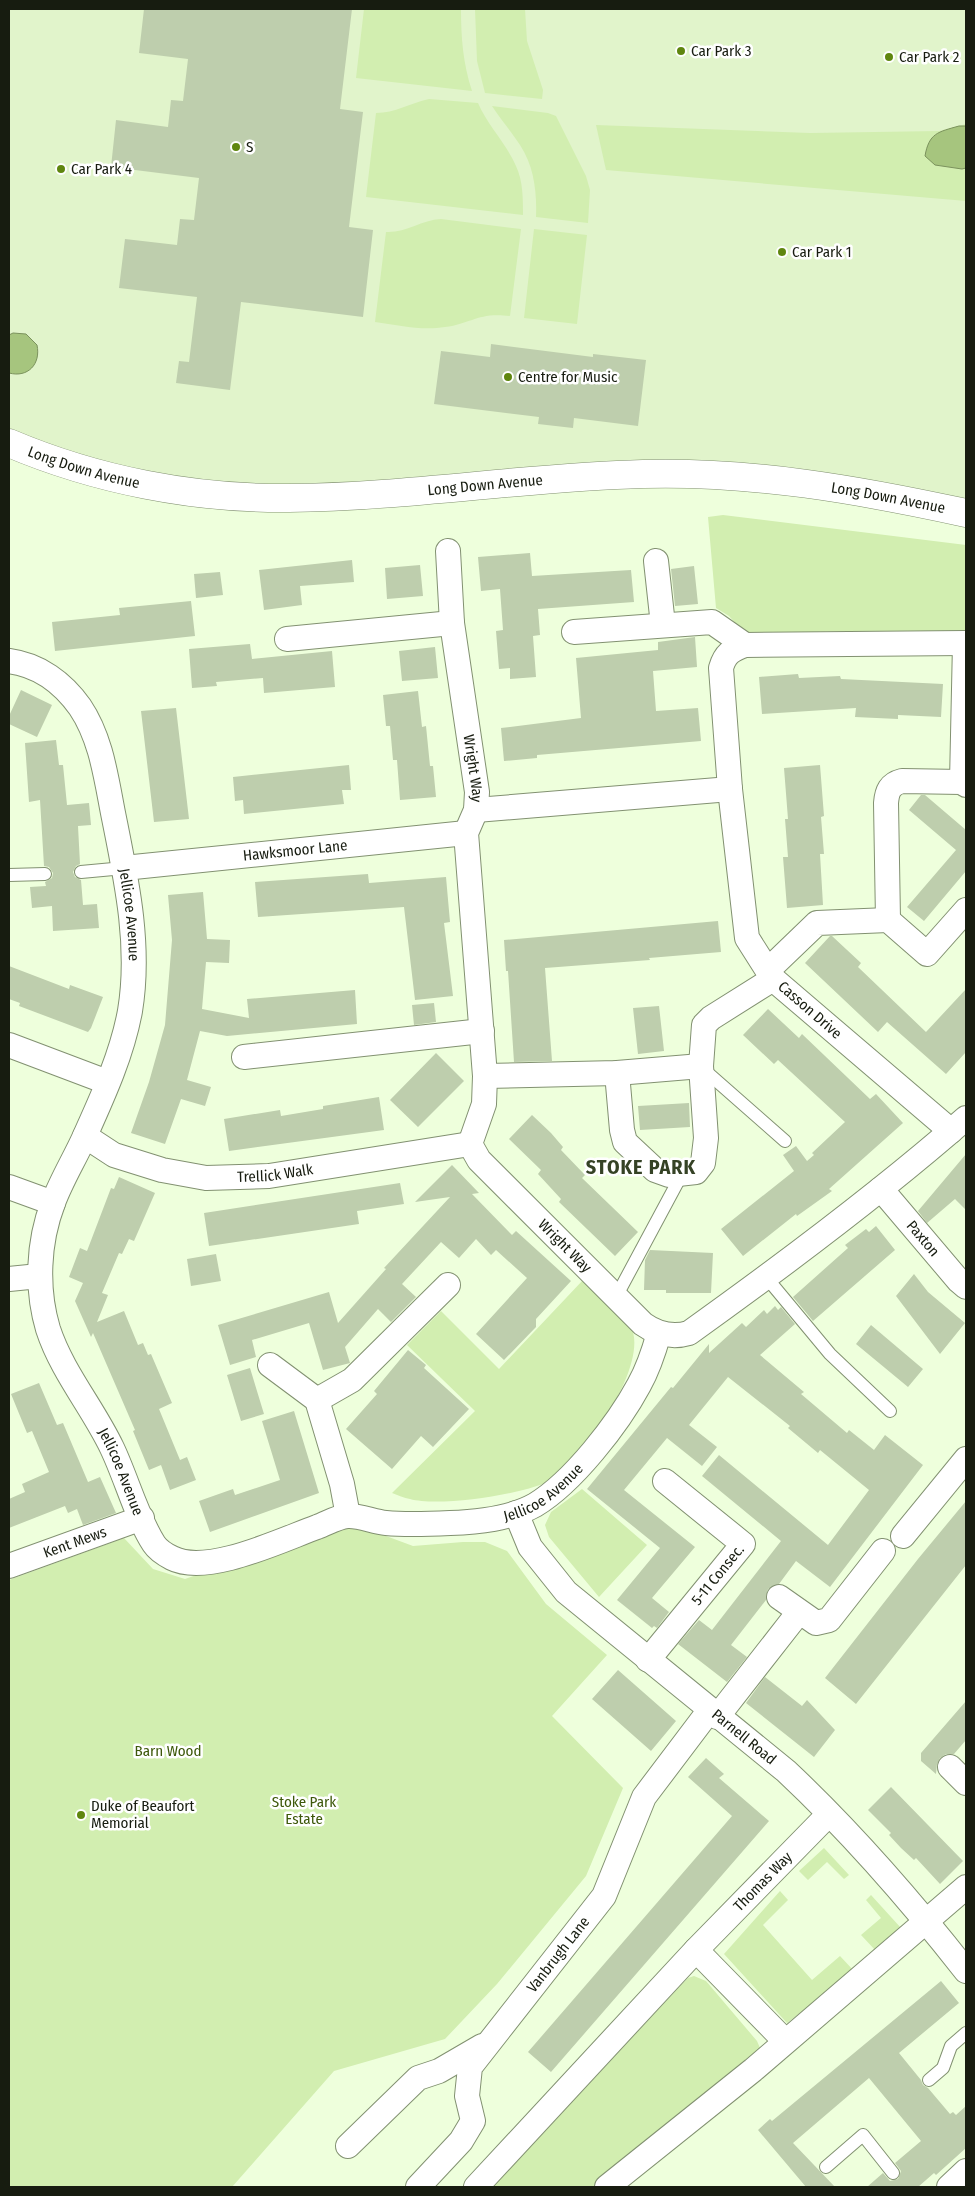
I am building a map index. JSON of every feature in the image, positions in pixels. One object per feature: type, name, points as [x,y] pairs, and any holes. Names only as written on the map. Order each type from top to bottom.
[{"type":"street","name":"Long Down Avenue","points":[[9,443],[58,461],[145,485],[192,492],[242,496],[288,498],[334,496],[606,476],[691,474],[830,486],[966,513]]},
{"type":"street","name":"Wright Way","points":[[448,551],[452,623],[476,777],[476,810],[466,833],[485,1076],[484,1104],[470,1144],[479,1160],[643,1324],[660,1333],[673,1336],[689,1333],[766,1277],[881,1189],[959,1124]]},
{"type":"street","points":[[656,561],[663,625]]},
{"type":"street","points":[[574,632],[712,622],[745,645],[966,643],[964,784],[902,781],[894,783],[889,789],[886,803],[888,920]]},
{"type":"street","points":[[287,639],[452,623]]},
{"type":"street","name":"Casson Drive","points":[[745,645],[731,650],[724,658],[721,668],[730,789],[747,938],[771,974],[959,1124]]},
{"type":"street","name":"Jellicoe Avenue","points":[[9,661],[25,664],[42,671],[56,681],[80,707],[90,724],[104,764],[124,868],[133,927],[131,1006],[122,1045],[85,1136],[52,1203],[45,1230],[39,1276],[41,1300],[47,1325],[55,1346],[112,1448],[155,1546],[177,1561],[192,1565],[240,1555],[348,1516],[386,1524],[430,1524],[477,1521],[516,1513],[535,1505],[579,1467],[598,1445],[639,1385],[660,1333]]},
{"type":"street","points":[[476,810],[730,789]]},
{"type":"street","name":"Hawksmoor Lane","points":[[124,868],[466,833]]},
{"type":"street","points":[[617,1073],[622,1130],[625,1142],[655,1170],[669,1175],[696,1172],[702,1163],[705,1149],[706,1138],[701,1066],[704,1025],[711,1018],[771,974],[817,924],[888,920],[927,954],[966,910]]},
{"type":"street","points":[[244,1058],[482,1032]]},
{"type":"street","points":[[9,1045],[107,1082]]},
{"type":"street","points":[[485,1076],[617,1073],[701,1066]]},
{"type":"street","name":"Trellick Walk","points":[[85,1136],[114,1155],[162,1170],[206,1178],[269,1176],[470,1144]]},
{"type":"street","points":[[9,1187],[52,1203]]},
{"type":"street","name":"Paxton","points":[[881,1189],[966,1287]]},
{"type":"street","points":[[9,1279],[39,1276]]},
{"type":"street","points":[[317,1400],[352,1380],[448,1284]]},
{"type":"street","points":[[270,1365],[317,1400],[342,1484],[348,1516]]},
{"type":"street","points":[[903,1536],[966,1459]]},
{"type":"street","name":"5-11 Consec.","points":[[648,1660],[744,1544],[665,1481]]},
{"type":"street","name":"Parnell Road","points":[[516,1513],[530,1547],[566,1592],[713,1714],[786,1771],[829,1814],[926,1920],[966,1971]]},
{"type":"street","name":"Kent Mews","points":[[9,1566],[142,1518]]},
{"type":"street","points":[[780,1598],[816,1623],[830,1620],[883,1551]]},
{"type":"street","name":"Vanbrugh Lane","points":[[348,2146],[418,2078],[439,2071],[490,2041],[604,1896],[644,1797],[799,1612]]},
{"type":"street","name":"Thomas Way","points":[[476,2187],[696,1950],[829,1814]]},
{"type":"street","points":[[607,2187],[753,2070],[966,1887]]},
{"type":"street","points":[[696,1950],[785,2041]]},
{"type":"street","points":[[418,2187],[461,2141],[473,2121],[467,2096],[470,2067],[490,2041]]},
{"type":"street","points":[[949,2187],[966,2171]]},
{"type":"lane","points":[[81,872],[124,868]]},
{"type":"lane","points":[[9,874],[45,874]]},
{"type":"lane","points":[[701,1066],[785,1141]]},
{"type":"lane","points":[[616,1297],[682,1174]]},
{"type":"lane","points":[[766,1277],[830,1354],[890,1411]]},
{"type":"lane","points":[[929,2080],[943,2068],[951,2046],[966,2033]]},
{"type":"lane","points":[[826,2167],[862,2135],[893,2173]]},
{"type":"shaded area","points":[[9,9],[966,9],[966,513],[768,479],[242,497],[9,443]]},
{"type":"shaded area","points":[[959,126],[966,126],[966,168],[935,165],[925,156],[929,142],[940,132]]},
{"type":"shaded area","points":[[13,333],[26,334],[37,345],[38,352],[32,368],[16,374],[9,373],[9,335]]},
{"type":"green space","points":[[364,9],[461,9],[463,50],[472,91],[356,78]]},
{"type":"green space","points":[[475,9],[525,9],[527,41],[543,90],[542,99],[485,93],[477,61]]},
{"type":"green space","points":[[429,99],[478,103],[512,158],[518,172],[522,190],[523,215],[366,197],[376,113],[383,113]]},
{"type":"green space","points":[[492,106],[548,113],[556,116],[586,176],[590,190],[588,223],[536,217],[535,189],[529,162],[520,145]]},
{"type":"green space","points":[[966,124],[966,201],[606,170],[596,125],[810,133],[939,131]]},
{"type":"green space","points":[[441,219],[521,229],[510,316],[490,315],[455,325],[436,328],[410,327],[375,322],[386,232],[400,231]]},
{"type":"green space","points":[[534,229],[587,235],[577,324],[524,318]]},
{"type":"green space","points":[[723,515],[966,545],[966,632],[829,631],[747,636],[729,616],[716,608],[708,517]]},
{"type":"green space","points":[[583,1280],[626,1320],[630,1325],[634,1342],[631,1363],[622,1387],[609,1412],[576,1457],[545,1483],[516,1492],[439,1502],[410,1499],[392,1493],[475,1411],[407,1345],[441,1311],[499,1369]]},
{"type":"green space","points":[[582,1489],[647,1545],[599,1597],[549,1537],[545,1525],[551,1512]]},
{"type":"green space","name":"Stoke Park Estate","points":[[351,1528],[378,1533],[413,1546],[485,1542],[507,1551],[546,1604],[607,1655],[552,1716],[623,1788],[586,1876],[497,1984],[445,2039],[334,2071],[232,2187],[9,2187],[9,1580],[124,1538],[153,1569],[185,1579],[317,1533]]},
{"type":"green space","points":[[824,1848],[849,1875],[844,1879],[827,1862],[808,1880],[799,1871]]},
{"type":"green space","points":[[780,1891],[788,1900],[763,1925],[812,1980],[840,1956],[854,1971],[787,2023],[724,1954]]},
{"type":"green space","points":[[871,1895],[901,1928],[876,1951],[861,1935],[881,1918],[866,1900]]},
{"type":"green space","points":[[694,1976],[706,1981],[757,2041],[760,2048],[758,2053],[593,2187],[493,2187],[681,1985],[688,1978]]},
{"type":"building","name":"S","points":[[144,9],[352,9],[340,109],[363,112],[349,227],[373,230],[363,317],[241,302],[230,390],[176,383],[179,361],[189,362],[197,297],[119,288],[125,239],[177,245],[180,219],[194,220],[199,178],[111,167],[116,120],[168,127],[171,100],[183,101],[188,59],[139,53]]},
{"type":"building","name":"Centre for Music","points":[[491,344],[593,357],[593,354],[646,360],[638,426],[574,418],[573,428],[538,424],[539,417],[434,404],[441,351],[490,357]]},
{"type":"building","points":[[530,553],[532,576],[631,570],[634,602],[538,609],[540,635],[533,636],[536,677],[510,679],[510,668],[499,669],[496,631],[503,630],[500,589],[481,591],[478,557]]},
{"type":"building","points":[[352,560],[354,582],[300,586],[302,605],[264,610],[259,570]]},
{"type":"building","points":[[420,565],[423,596],[387,599],[385,568]]},
{"type":"building","points":[[694,566],[698,604],[675,606],[671,569]]},
{"type":"building","points":[[220,572],[223,595],[196,598],[194,574]]},
{"type":"building","points":[[191,601],[195,636],[55,651],[52,622],[120,615],[119,608]]},
{"type":"building","points":[[695,637],[697,667],[653,671],[656,711],[698,708],[701,741],[537,755],[537,758],[504,761],[501,728],[581,718],[576,658],[658,650],[658,642]]},
{"type":"building","points":[[250,644],[252,659],[332,651],[335,687],[264,693],[263,678],[216,682],[217,686],[192,688],[189,649]]},
{"type":"building","points":[[435,647],[438,678],[402,681],[399,651]]},
{"type":"building","points":[[798,674],[799,678],[840,676],[841,679],[943,684],[941,717],[898,715],[898,719],[855,717],[856,708],[762,714],[759,677]]},
{"type":"building","points":[[21,690],[52,705],[37,737],[9,724],[9,716]]},
{"type":"building","points":[[418,691],[422,727],[426,726],[430,766],[433,766],[436,797],[400,800],[397,760],[393,760],[390,726],[386,726],[383,695]]},
{"type":"building","points":[[176,708],[189,819],[154,822],[141,711]]},
{"type":"building","points":[[56,740],[59,765],[63,765],[67,805],[89,803],[91,825],[78,826],[80,864],[76,866],[73,872],[75,877],[81,880],[83,905],[97,904],[99,928],[53,931],[52,906],[32,908],[30,887],[46,886],[45,882],[52,878],[53,873],[49,867],[44,866],[40,800],[29,802],[25,743]]},
{"type":"building","points":[[349,765],[351,790],[342,790],[344,804],[244,814],[243,800],[235,801],[233,777]]},
{"type":"building","points":[[820,765],[824,816],[821,817],[824,854],[820,854],[823,905],[787,908],[783,857],[788,857],[785,819],[788,819],[784,768]]},
{"type":"building","points":[[921,795],[925,795],[966,830],[966,871],[924,921],[907,907],[956,850],[909,810]]},
{"type":"building","points":[[368,874],[369,883],[446,877],[450,922],[444,923],[453,996],[415,1000],[404,907],[258,917],[255,882]]},
{"type":"building","points":[[203,892],[207,939],[230,940],[229,963],[206,962],[202,1009],[249,1018],[247,999],[355,990],[357,1024],[227,1036],[200,1031],[187,1080],[211,1087],[205,1106],[181,1099],[165,1144],[131,1133],[149,1082],[165,1025],[172,940],[168,895]]},
{"type":"building","points":[[718,921],[721,952],[649,958],[650,960],[545,968],[552,1061],[514,1062],[504,940]]},
{"type":"building","points":[[830,936],[861,963],[858,967],[926,1032],[966,989],[966,1052],[946,1074],[887,1022],[878,1032],[805,963]]},
{"type":"building","points":[[9,966],[69,989],[70,985],[103,997],[88,1032],[19,1006],[20,1003],[9,999]]},
{"type":"building","points":[[434,1003],[436,1022],[414,1025],[412,1005]]},
{"type":"building","points":[[659,1006],[664,1051],[638,1054],[633,1008]]},
{"type":"building","points":[[768,1009],[799,1038],[802,1034],[870,1099],[876,1094],[903,1123],[829,1189],[832,1191],[797,1216],[796,1214],[743,1256],[721,1229],[794,1171],[783,1155],[796,1146],[807,1161],[814,1155],[812,1153],[845,1122],[778,1060],[774,1064],[743,1035]]},
{"type":"building","points":[[436,1053],[464,1081],[418,1127],[390,1100]]},
{"type":"building","points":[[379,1097],[384,1130],[229,1151],[224,1119],[280,1110],[281,1116],[323,1109],[323,1106]]},
{"type":"building","points":[[689,1103],[690,1127],[640,1130],[638,1106]]},
{"type":"building","points":[[532,1115],[563,1147],[561,1150],[585,1175],[582,1178],[638,1232],[615,1256],[559,1202],[561,1199],[538,1174],[541,1170],[509,1139]]},
{"type":"building","points":[[966,1154],[966,1210],[955,1199],[927,1223],[918,1211]]},
{"type":"building","points":[[452,1165],[479,1193],[472,1194],[512,1235],[516,1231],[571,1281],[536,1319],[536,1327],[504,1360],[476,1334],[527,1278],[496,1250],[491,1255],[476,1239],[459,1258],[441,1242],[402,1284],[416,1297],[391,1322],[378,1309],[345,1347],[350,1363],[323,1370],[309,1323],[252,1340],[256,1357],[230,1365],[218,1325],[329,1292],[338,1323],[386,1269],[384,1268],[450,1197],[415,1202]]},
{"type":"building","points":[[119,1177],[155,1193],[134,1241],[129,1239],[122,1254],[119,1253],[102,1293],[108,1295],[97,1322],[124,1311],[138,1345],[143,1343],[148,1355],[151,1354],[172,1403],[159,1409],[180,1460],[187,1457],[196,1480],[170,1490],[161,1465],[149,1470],[133,1431],[135,1430],[93,1333],[91,1337],[75,1301],[83,1283],[69,1277],[80,1248],[87,1251],[111,1188],[114,1189]]},
{"type":"building","points":[[400,1183],[404,1204],[357,1211],[359,1224],[209,1246],[204,1213]]},
{"type":"building","points":[[876,1226],[895,1250],[813,1321],[793,1297],[848,1248],[845,1245],[866,1229],[869,1232]]},
{"type":"building","points":[[650,1250],[713,1253],[711,1293],[666,1293],[666,1290],[644,1290],[645,1260]]},
{"type":"building","points":[[216,1254],[221,1281],[191,1286],[187,1259]]},
{"type":"building","points":[[914,1274],[928,1292],[965,1323],[940,1354],[896,1296]]},
{"type":"building","points":[[775,1306],[778,1310],[781,1307],[795,1324],[760,1355],[804,1392],[801,1394],[847,1433],[849,1430],[874,1450],[885,1435],[923,1465],[830,1587],[796,1561],[779,1584],[768,1589],[766,1600],[731,1645],[747,1657],[727,1682],[678,1644],[699,1620],[712,1630],[781,1541],[702,1476],[719,1455],[828,1545],[869,1490],[820,1450],[818,1453],[788,1428],[790,1426],[728,1377],[689,1425],[717,1447],[702,1466],[667,1438],[624,1490],[695,1547],[652,1598],[669,1612],[657,1628],[654,1626],[652,1628],[617,1600],[660,1548],[587,1489],[709,1344],[709,1353],[742,1323],[746,1327],[764,1310],[767,1314]]},
{"type":"building","points":[[871,1325],[923,1369],[908,1387],[856,1344]]},
{"type":"building","points":[[408,1350],[426,1365],[424,1368],[469,1409],[433,1447],[421,1436],[392,1469],[346,1429],[377,1394],[374,1391]]},
{"type":"building","points":[[250,1368],[264,1414],[241,1421],[227,1375]]},
{"type":"building","points":[[39,1383],[57,1425],[63,1423],[88,1482],[100,1477],[116,1513],[83,1525],[77,1509],[68,1513],[65,1506],[9,1528],[9,1499],[25,1492],[22,1484],[49,1472],[32,1431],[27,1433],[11,1394]]},
{"type":"building","points":[[294,1411],[319,1493],[210,1532],[199,1501],[233,1489],[235,1495],[280,1480],[262,1421]]},
{"type":"building","points":[[966,1501],[966,1565],[856,1704],[825,1678]]},
{"type":"building","points":[[618,1670],[676,1721],[651,1751],[592,1699]]},
{"type":"building","points":[[765,1677],[802,1706],[807,1700],[835,1730],[814,1757],[746,1703]]},
{"type":"building","points":[[966,1701],[966,1740],[954,1754],[946,1754],[940,1758],[936,1774],[921,1761],[921,1753]]},
{"type":"building","points":[[706,1758],[724,1774],[719,1778],[769,1821],[551,2072],[528,2052],[732,1816],[688,1777]]},
{"type":"building","points":[[891,1787],[963,1861],[940,1884],[916,1858],[914,1860],[901,1848],[889,1835],[891,1833],[868,1810]]},
{"type":"building","points":[[941,1981],[959,2003],[899,2053],[923,2085],[928,2088],[950,2114],[953,2112],[956,2115],[966,2106],[966,2148],[936,2175],[934,2173],[918,2187],[867,2187],[883,2173],[890,2181],[898,2179],[901,2171],[895,2163],[921,2141],[869,2078],[793,2143],[835,2187],[806,2187],[758,2130],[770,2119],[772,2121]]},
{"type":"place","name":"Car Park 3","points":[[681,51]]},
{"type":"place","name":"Car Park 2","points":[[889,57]]},
{"type":"place","name":"S","points":[[236,147]]},
{"type":"place","name":"Car Park 4","points":[[61,169]]},
{"type":"place","name":"Car Park 1","points":[[782,252]]},
{"type":"place","name":"Centre for Music","points":[[508,377]]},
{"type":"place","name":"Duke of Beaufort Memorial","points":[[81,1815]]},
{"type":"district","name":"STOKE PARK","points":[[641,1167]]},
{"type":"park label","name":"Barn Wood","points":[[168,1751]]}]
